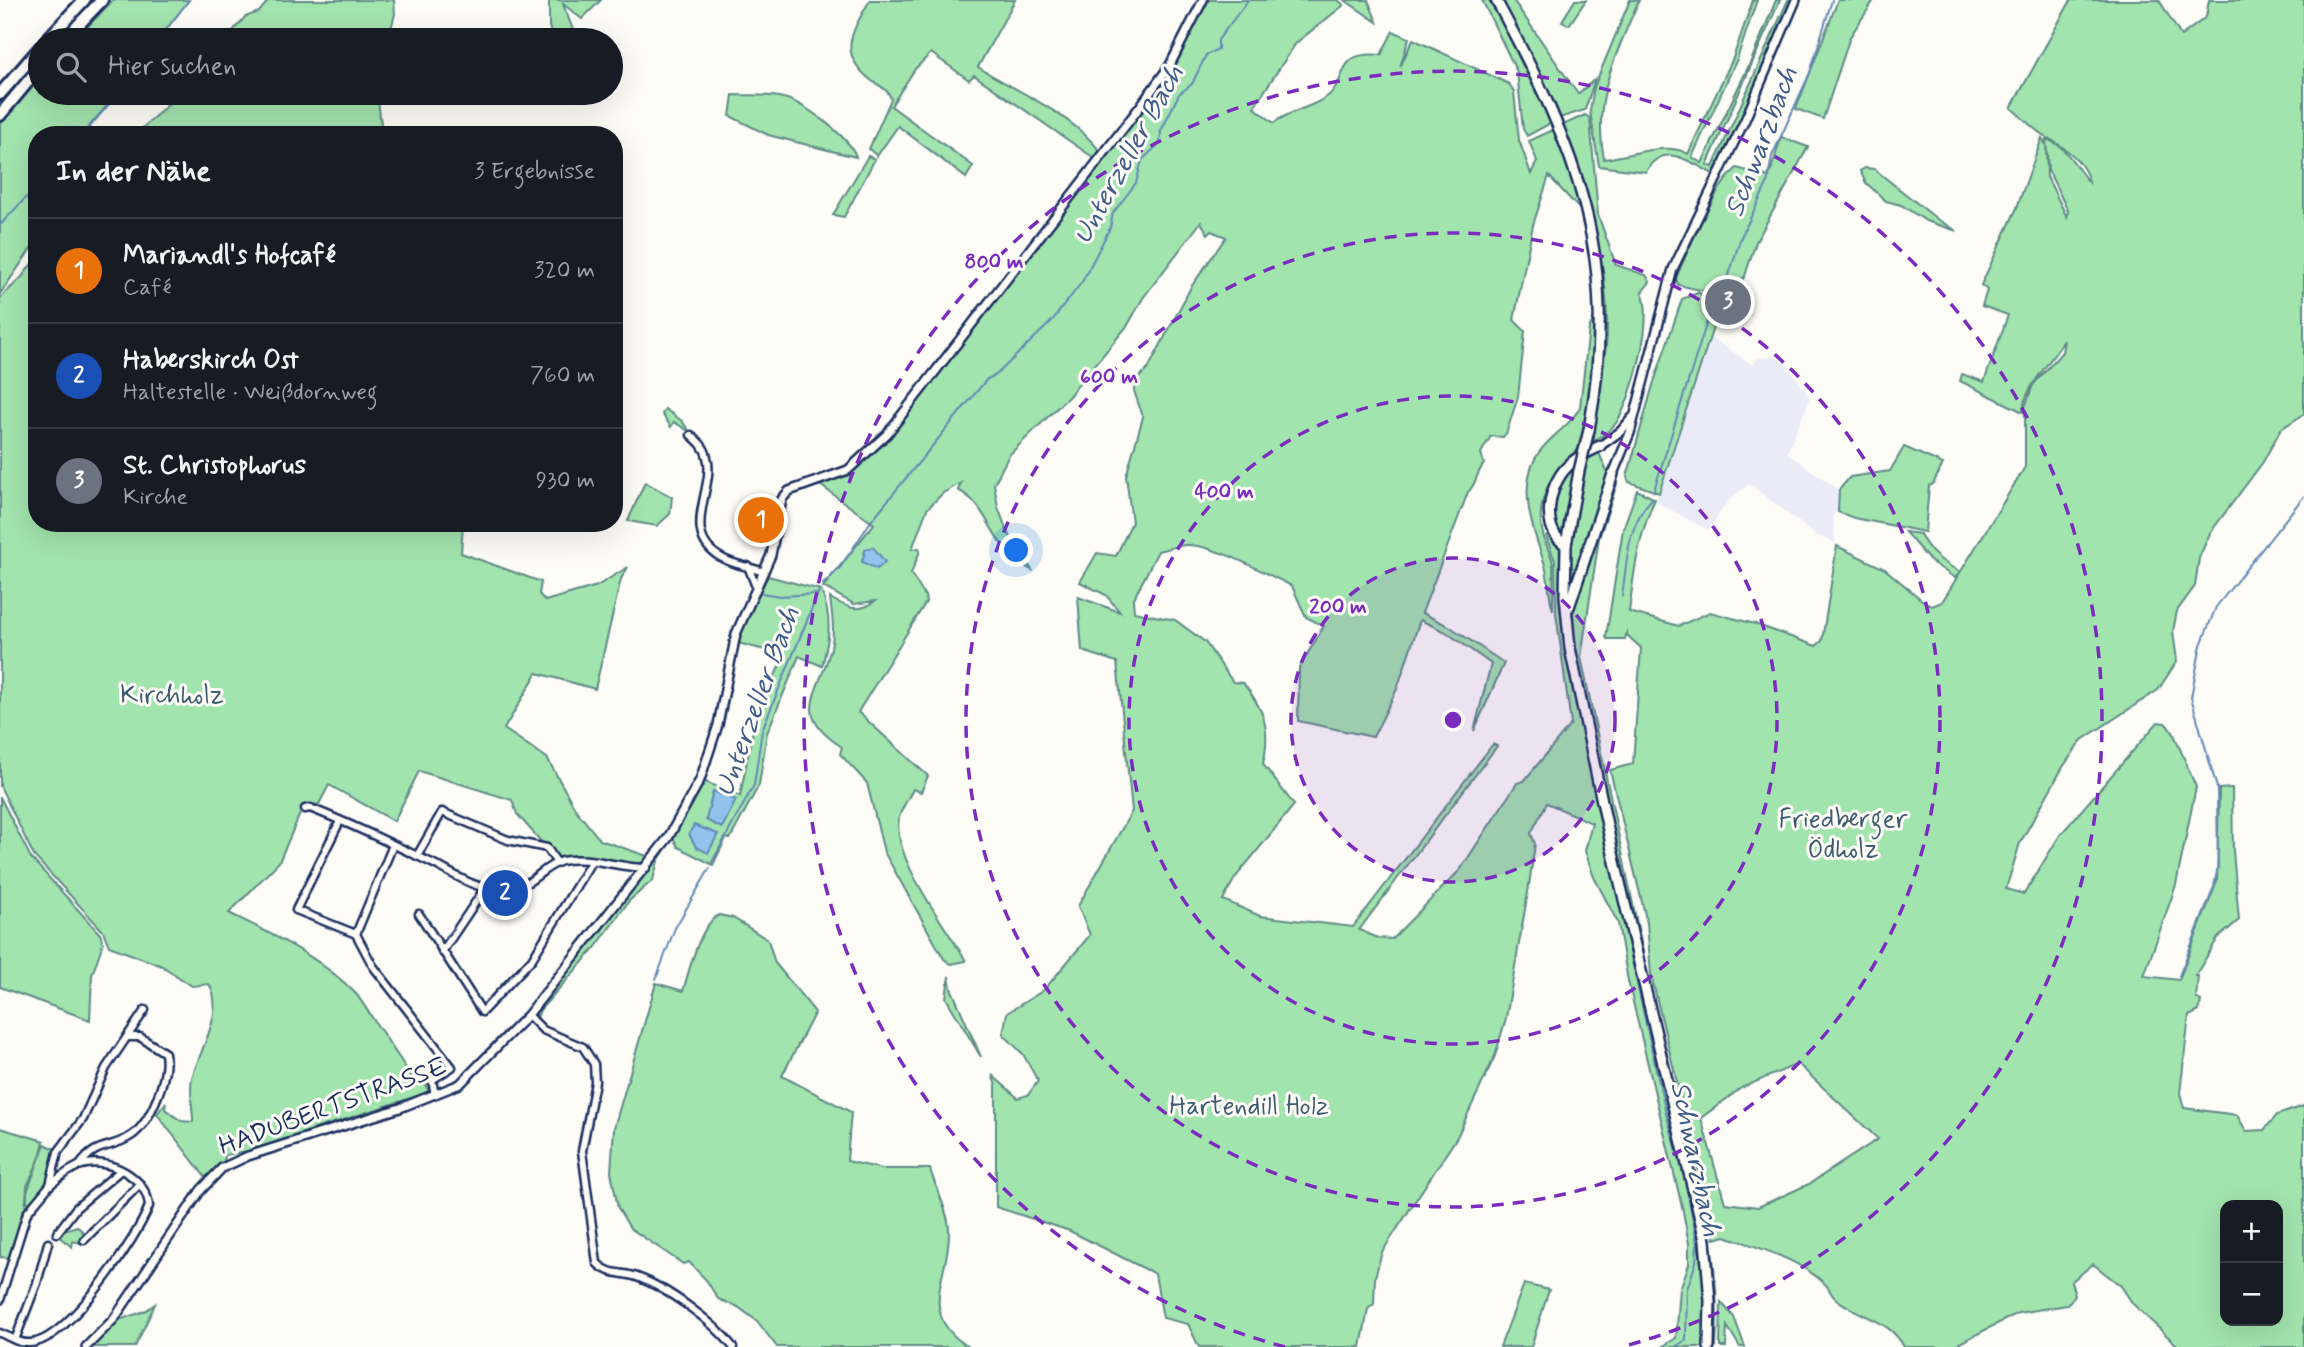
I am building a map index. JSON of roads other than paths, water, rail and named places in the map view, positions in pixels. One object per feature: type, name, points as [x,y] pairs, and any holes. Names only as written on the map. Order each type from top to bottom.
[{"type":"highway","points":[[58,28],[85,0]]},
{"type":"highway","points":[[75,28],[102,0]]},
{"type":"highway","points":[[0,94],[28,61]]},
{"type":"highway","points":[[0,115],[28,81]]},
{"type":"main road","points":[[1496,0],[1549,105],[1572,160],[1592,231],[1600,292],[1601,331],[1598,374],[1566,545],[1567,619],[1612,849],[1704,1240],[1710,1301],[1709,1347]]},
{"type":"main road","points":[[1566,545],[1558,539],[1549,525],[1554,489],[1565,468],[1600,446]]},
{"type":"main road","points":[[1567,619],[1570,599],[1613,474]]},
{"type":"street","name":"HADUBERTSTRASSE","points":[[86,1347],[114,1319],[201,1190],[222,1168],[248,1156],[435,1095],[472,1075],[528,1015],[646,868],[682,816],[713,744],[736,634],[764,572],[782,499],[789,491],[848,470],[887,433],[1139,108],[1170,65],[1203,0]]},
{"type":"street","points":[[1613,474],[1636,412],[1673,269],[1745,120],[1796,0]]},
{"type":"street","points":[[1600,446],[1621,431],[1636,412]]},
{"type":"street","points":[[691,435],[701,444],[708,459],[700,508],[700,524],[706,542],[720,558],[764,572]]},
{"type":"street","points":[[748,566],[756,587]]},
{"type":"street","points":[[305,809],[340,821],[485,888],[520,887],[538,878],[557,863],[580,858],[590,862],[646,868]]},
{"type":"street","points":[[417,856],[442,812],[508,840],[547,848],[557,863]]},
{"type":"street","points":[[340,821],[296,910],[356,934]]},
{"type":"street","points":[[393,845],[356,934],[359,946],[373,966],[452,1067],[432,1080],[435,1095]]},
{"type":"street","points":[[419,914],[482,1012],[532,959],[590,862]]},
{"type":"street","points":[[442,952],[485,888]]},
{"type":"street","points":[[50,1185],[58,1152],[83,1119],[106,1068],[145,1010]]},
{"type":"street","points":[[528,1015],[543,1030],[578,1044],[589,1054],[594,1064],[595,1082],[582,1151],[597,1263],[607,1271],[649,1282],[711,1324],[733,1347]]},
{"type":"street","points":[[0,1300],[27,1213],[50,1185],[80,1165],[88,1153],[100,1146],[130,1137],[153,1109],[165,1053],[140,1037],[128,1037]]},
{"type":"street","points":[[0,1333],[15,1340],[33,1343],[53,1334],[97,1289],[148,1209],[149,1200],[139,1184],[121,1170],[105,1164],[80,1165]]},
{"type":"street","points":[[57,1233],[76,1208],[121,1170]]},
{"type":"street","points":[[85,1240],[139,1184]]},
{"type":"street","points":[[15,1340],[37,1283],[48,1243]]},
{"type":"water","points":[[873,547],[885,562],[877,569],[862,562],[865,550]]},
{"type":"water","points":[[713,791],[736,800],[722,828],[706,820]]},
{"type":"water","points":[[694,825],[718,834],[708,853],[696,847],[689,834]]},
{"type":"waterway","points":[[167,28],[189,0]]},
{"type":"waterway","name":"Unterzeller Bach","points":[[823,584],[840,568],[871,521],[987,379],[996,375],[1051,322],[1082,282],[1110,228],[1113,213],[1136,183],[1142,160],[1160,143],[1161,131],[1179,94],[1192,84],[1206,55],[1218,49],[1218,40],[1248,0]]},
{"type":"waterway","name":"Schwarzbach","points":[[1716,293],[1729,275],[1741,237],[1767,184],[1772,156],[1810,73],[1832,0]]},
{"type":"waterway","points":[[90,126],[108,105]]},
{"type":"waterway","points":[[0,225],[28,195]]},
{"type":"waterway","name":"Schwarzbach","points":[[1654,490],[1714,299]]},
{"type":"waterway","points":[[2179,976],[2214,887],[2218,866],[2217,788],[2191,697],[2201,645],[2216,607],[2304,496]]},
{"type":"waterway","name":"Schwarzbach","points":[[1622,596],[1633,532],[1637,520],[1652,499]]},
{"type":"waterway","name":"Unterzeller Bach","points":[[712,862],[754,785],[762,730],[819,591]]},
{"type":"waterway","points":[[762,593],[780,596],[817,594]]},
{"type":"waterway","name":"Unterzeller Bach","points":[[656,979],[675,928],[710,868]]},
{"type":"waterway","name":"Schwarzbach","points":[[1615,882],[1634,970]]},
{"type":"waterway","name":"Schwarzbach","points":[[1635,975],[1666,1113],[1686,1182],[1697,1243],[1696,1262],[1687,1289],[1686,1340],[1675,1347]]},
{"type":"place","name":"St. Christophorus","points":[[1728,302]]},
{"type":"place","name":"Mariandl's Hofcafé","points":[[761,520]]},
{"type":"place","name":"Haberskirch Ost","points":[[505,893]]},
{"type":"park label","name":"Kirchholz","points":[[172,696]]},
{"type":"park label","name":"Friedberger Ödholz","points":[[1843,835]]},
{"type":"park label","name":"Hartendill Holz","points":[[1249,1107]]}]
